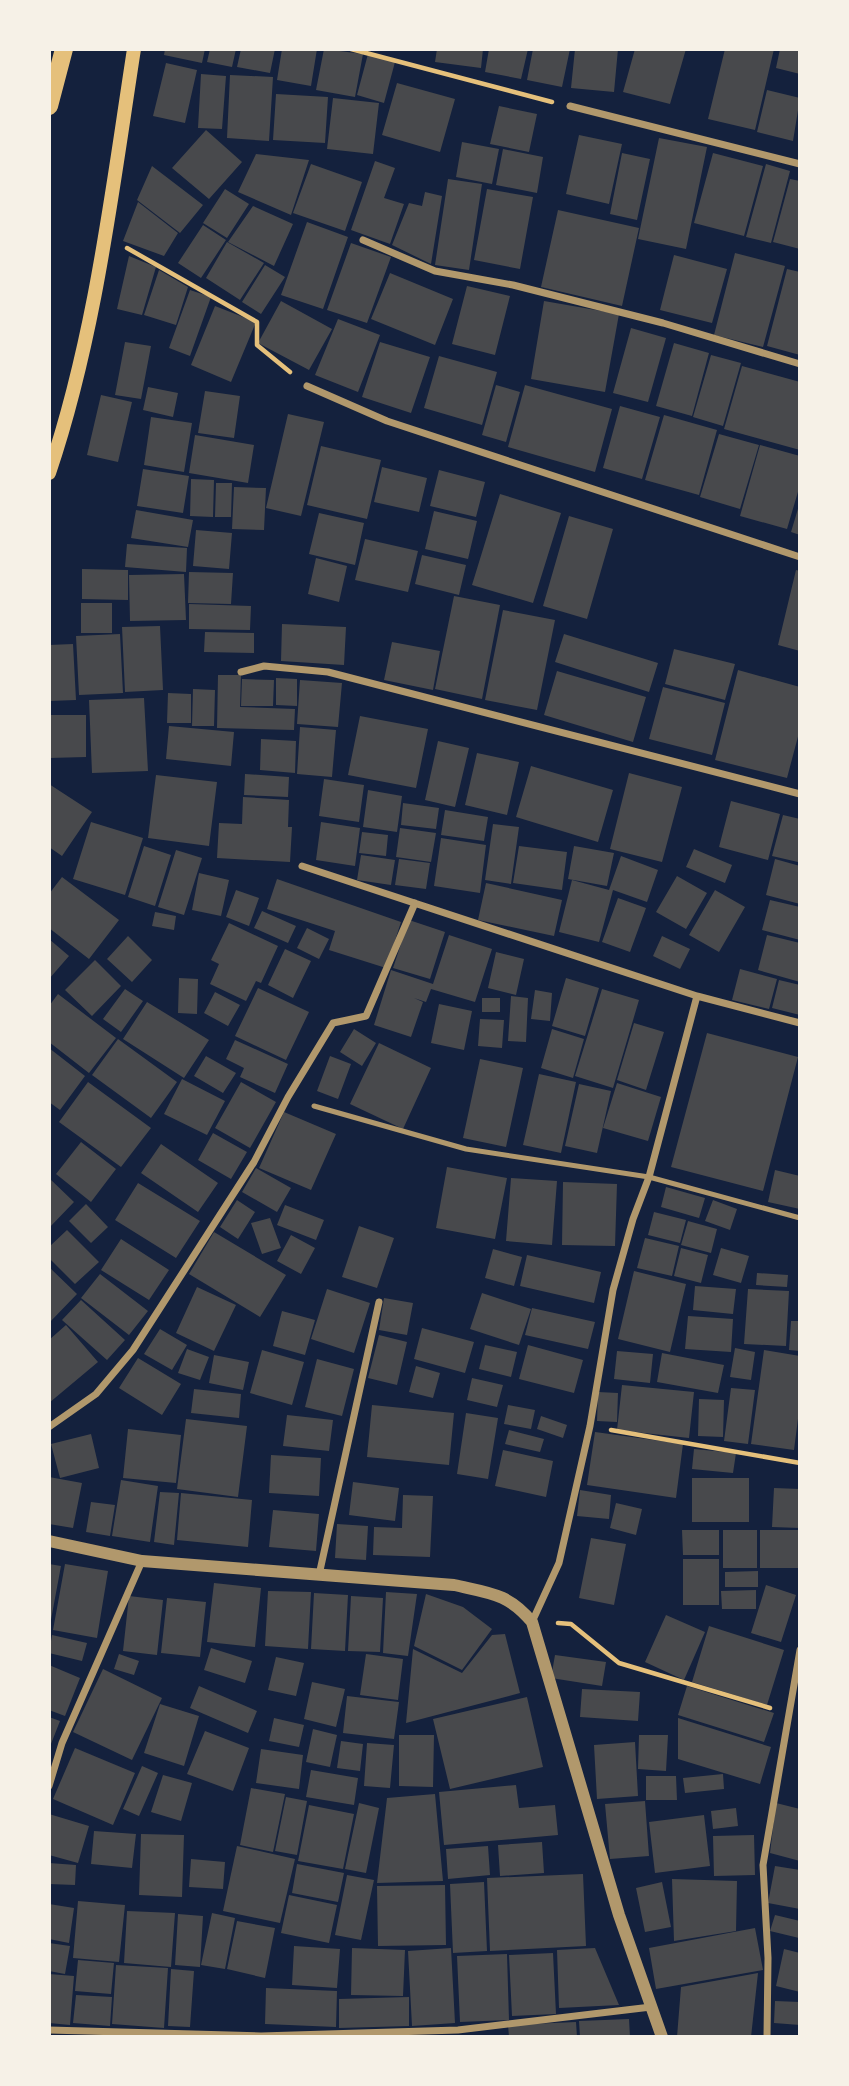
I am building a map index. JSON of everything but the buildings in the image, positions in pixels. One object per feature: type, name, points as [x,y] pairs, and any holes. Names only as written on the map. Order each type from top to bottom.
[{"type":"main road","points":[[49,106],[64,49]]},
{"type":"main road","points":[[49,473],[73,403],[105,236],[134,49]]},
{"type":"street","points":[[570,106],[800,164]]},
{"type":"street","points":[[363,240],[435,271],[513,285],[650,320],[800,365]]},
{"type":"street","points":[[307,386],[387,421],[800,557]]},
{"type":"street","points":[[241,672],[264,666],[328,672],[800,794]]},
{"type":"street","points":[[302,866],[697,996],[800,1023]]},
{"type":"street","points":[[49,1427],[96,1394],[134,1350],[254,1162],[288,1097],[333,1023],[366,1016],[415,903]]},
{"type":"street","points":[[532,1622],[559,1563],[590,1426],[612,1290],[633,1219],[649,1177],[697,996]]},
{"type":"street","points":[[318,1576],[379,1302]]},
{"type":"street","points":[[49,1541],[142,1561],[454,1585],[492,1593],[517,1604],[532,1622],[620,1915],[662,2037]]},
{"type":"street","points":[[49,1786],[62,1744],[142,1561]]},
{"type":"street","points":[[767,2037],[768,1958],[763,1865],[800,1650]]},
{"type":"street","points":[[49,2031],[261,2036],[458,2030],[651,2007]]},
{"type":"lane","points":[[314,1106],[466,1149],[649,1177],[800,1218]]},
{"type":"path","points":[[351,49],[570,106]]},
{"type":"path","points":[[105,236],[257,321],[257,345],[307,386]]},
{"type":"path","points":[[590,1426],[800,1463]]},
{"type":"path","points":[[532,1622],[571,1624],[620,1663],[789,1714]]}]
